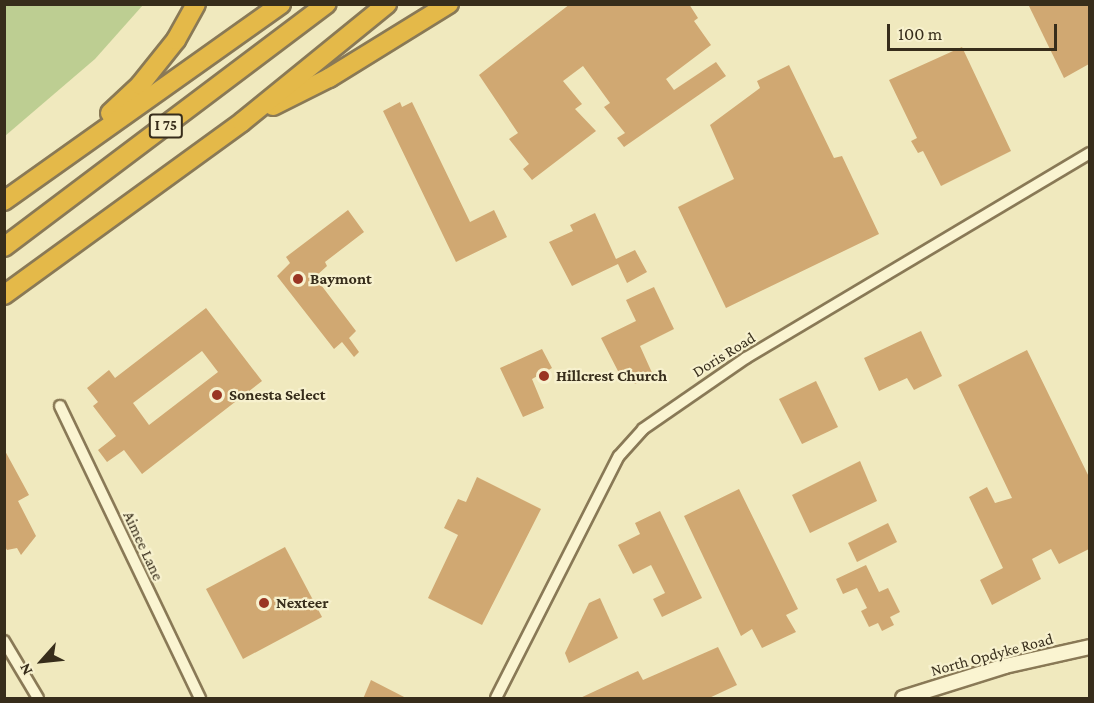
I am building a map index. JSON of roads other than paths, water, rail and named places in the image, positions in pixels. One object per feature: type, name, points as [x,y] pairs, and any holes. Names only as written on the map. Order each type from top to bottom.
[{"type":"highway","points":[[57,161],[140,85],[176,40],[196,4]]},
{"type":"highway","points":[[4,201],[57,161],[281,4]]},
{"type":"highway","name":"I 75","points":[[4,247],[327,4]]},
{"type":"highway","name":"I 75","points":[[4,295],[242,122],[387,4]]},
{"type":"highway","points":[[242,122],[329,78],[449,4]]},
{"type":"main road","name":"North Opdyke Road","points":[[903,699],[1005,666],[1089,647]]},
{"type":"street","name":"Doris Road","points":[[496,699],[619,456],[643,429],[746,358],[1089,153]]},
{"type":"street","name":"Aimee Lane","points":[[60,406],[200,699]]},
{"type":"street","points":[[4,641],[38,699]]},
{"type":"place","name":"Baymont","points":[[298,279]]},
{"type":"place","name":"Hillcrest Church","points":[[544,376]]},
{"type":"place","name":"Sonesta Select","points":[[217,395]]},
{"type":"place","name":"Nexteer","points":[[264,603]]}]
